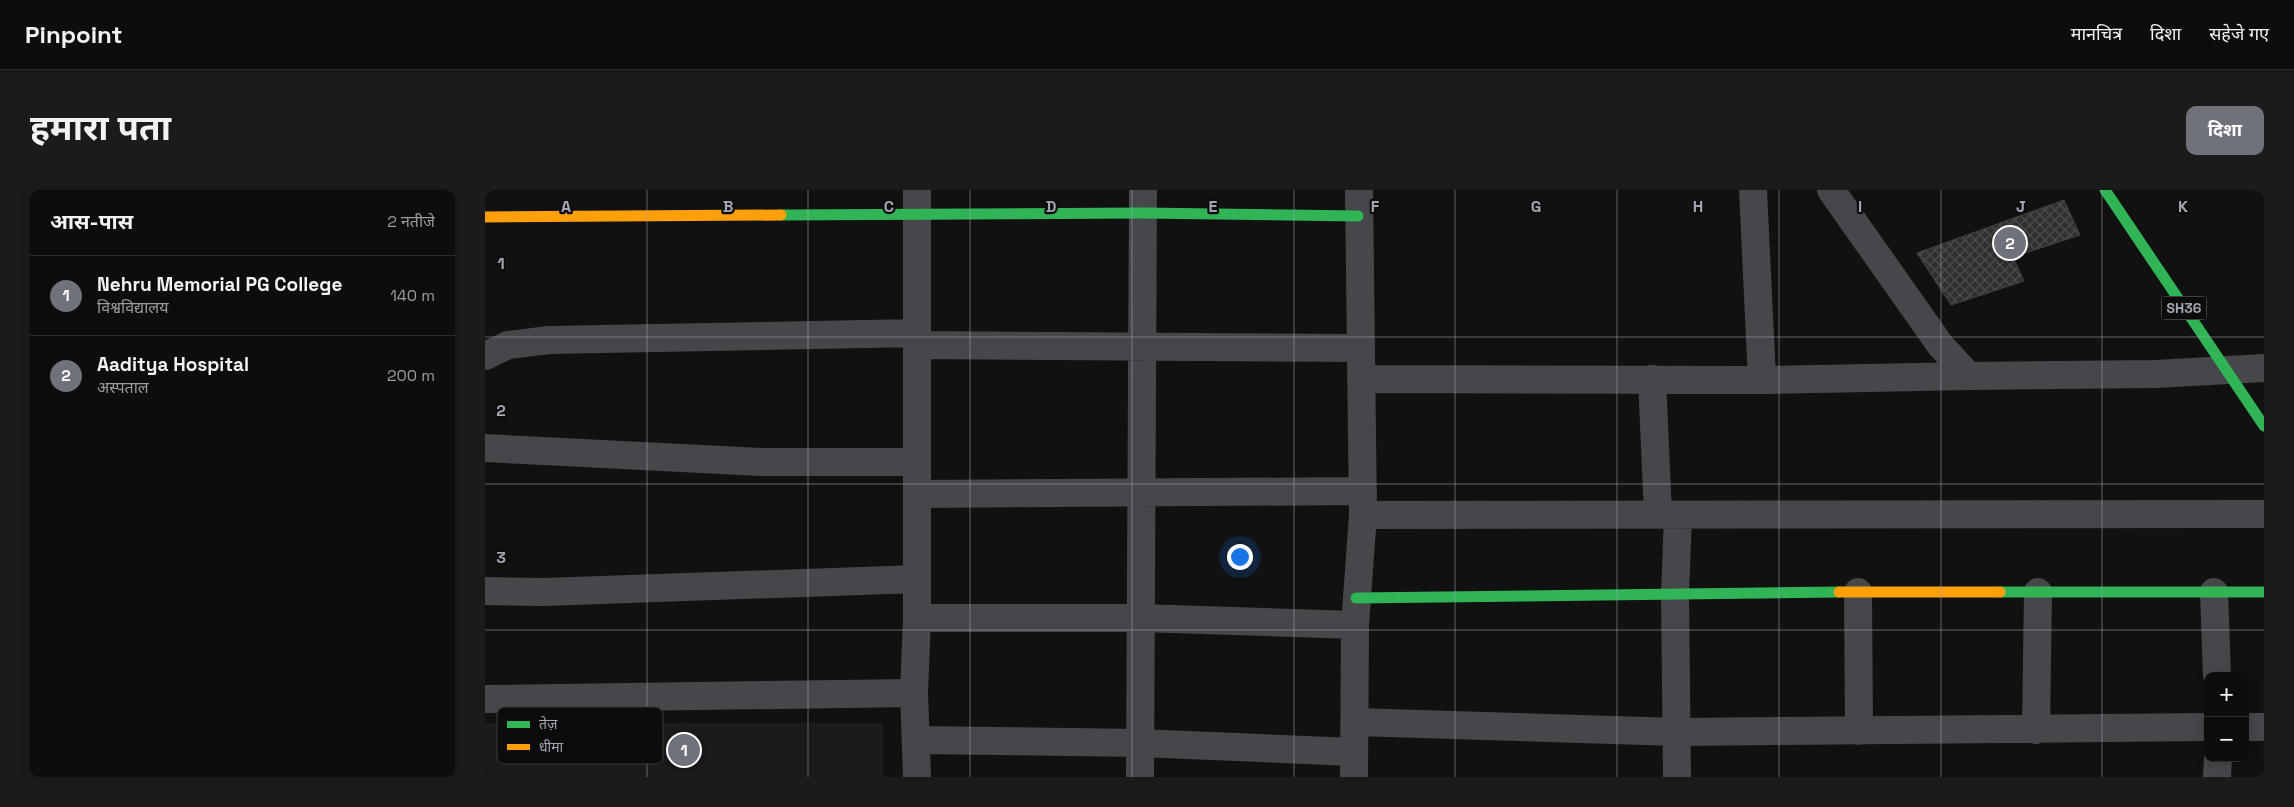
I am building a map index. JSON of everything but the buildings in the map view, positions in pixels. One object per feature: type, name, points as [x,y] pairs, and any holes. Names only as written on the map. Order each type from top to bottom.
[{"type":"street","points":[[1753,190],[1762,380]]},
{"type":"street","points":[[1831,190],[1941,346],[1969,376]]},
{"type":"street","name":"SH36","points":[[2105,190],[2264,426]]},
{"type":"street","points":[[1139,777],[1143,201]]},
{"type":"street","points":[[485,217],[917,202],[1143,201],[1359,203],[1363,503],[1356,598],[1353,765],[1139,743],[917,740]]},
{"type":"street","points":[[917,202],[917,618],[914,693],[917,777]]},
{"type":"street","points":[[485,356],[508,345],[549,340],[917,339],[1143,347],[1361,348]]},
{"type":"street","points":[[1361,379],[1762,380],[2227,371],[2264,368]]},
{"type":"street","points":[[1652,379],[1668,515],[1675,595],[1677,777]]},
{"type":"street","points":[[485,448],[761,462],[917,462]]},
{"type":"street","points":[[917,494],[1141,492],[1668,515],[2264,514]]},
{"type":"street","points":[[485,591],[664,588],[917,579]]},
{"type":"street","points":[[1356,598],[1858,592],[2264,592]]},
{"type":"street","points":[[1858,592],[1859,731]]},
{"type":"street","points":[[2036,730],[2038,592]]},
{"type":"street","points":[[2215,592],[2217,672]]},
{"type":"street","points":[[917,618],[1141,618],[1355,625]]},
{"type":"street","points":[[485,699],[914,693]]},
{"type":"street","points":[[1355,722],[1678,732],[2204,727]]},
{"type":"street","points":[[2249,727],[2264,727]]},
{"type":"street","points":[[2217,777],[2218,762]]},
{"type":"shaded area","points":[[485,723],[497,723],[497,764],[663,764],[663,723],[883,723],[883,777],[485,777]]},
{"type":"traffic: fast","points":[[2105,190],[2264,426]]},
{"type":"traffic: fast","points":[[781,215],[1143,213],[1358,216]]},
{"type":"traffic: fast","points":[[1356,598],[1839,592]]},
{"type":"traffic: fast","points":[[2000,592],[2264,592]]},
{"type":"traffic: slow","points":[[485,217],[781,215]]},
{"type":"traffic: slow","points":[[1839,592],[2000,592]]},
{"type":"place","name":"Aaditya Hospital","points":[[2010,243]]},
{"type":"place","name":"Nehru Memorial PG College","points":[[684,750]]}]
